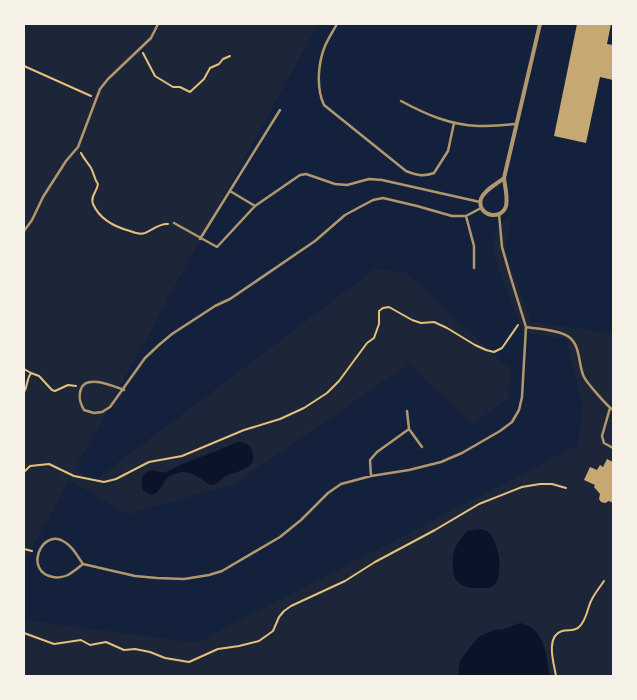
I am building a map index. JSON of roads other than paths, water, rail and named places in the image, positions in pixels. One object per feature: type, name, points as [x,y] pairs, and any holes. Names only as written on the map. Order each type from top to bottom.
[{"type":"street","points":[[504,178],[485,192],[481,199],[481,208],[484,213],[490,216],[502,213],[506,207],[507,201],[504,178],[540,24]]},
{"type":"lane","points":[[24,231],[32,220],[43,197],[66,161],[78,147],[100,88],[151,38],[158,24]]},
{"type":"lane","points":[[337,24],[325,46],[322,56],[318,85],[319,95],[324,104],[406,171],[416,175],[426,176],[434,173],[448,151],[454,123]]},
{"type":"lane","points":[[401,101],[425,114],[454,123],[478,126],[516,124]]},
{"type":"lane","points":[[200,239],[280,110]]},
{"type":"lane","points":[[174,223],[200,239],[217,247],[255,206],[300,175],[306,174],[335,184],[347,185],[369,179],[382,180],[481,203]]},
{"type":"lane","points":[[230,191],[255,206]]},
{"type":"lane","points":[[124,390],[95,381],[87,382],[81,387],[79,394],[80,403],[84,410],[94,413],[102,412],[110,407],[124,390],[145,358],[172,334],[243,290],[315,241],[345,215],[359,206],[372,200],[384,198],[452,216],[466,216],[481,208]]},
{"type":"lane","points":[[83,564],[67,576],[56,578],[48,576],[40,570],[37,562],[38,553],[44,543],[52,539],[62,540],[71,547],[83,564],[135,576],[157,578],[184,579],[209,575],[222,570],[280,537],[301,520],[328,493],[342,484],[371,476],[409,470],[440,462],[469,449],[500,431],[512,422],[519,410],[522,397],[526,327],[502,247],[499,214]]},
{"type":"lane","points":[[466,216],[474,246],[474,268]]},
{"type":"lane","points":[[526,327],[548,330],[569,336],[575,344],[584,376],[589,385],[612,409],[602,436],[604,443],[613,448]]},
{"type":"lane","points":[[407,411],[409,429],[422,448]]},
{"type":"lane","points":[[371,476],[370,460],[377,452],[409,429]]}]
